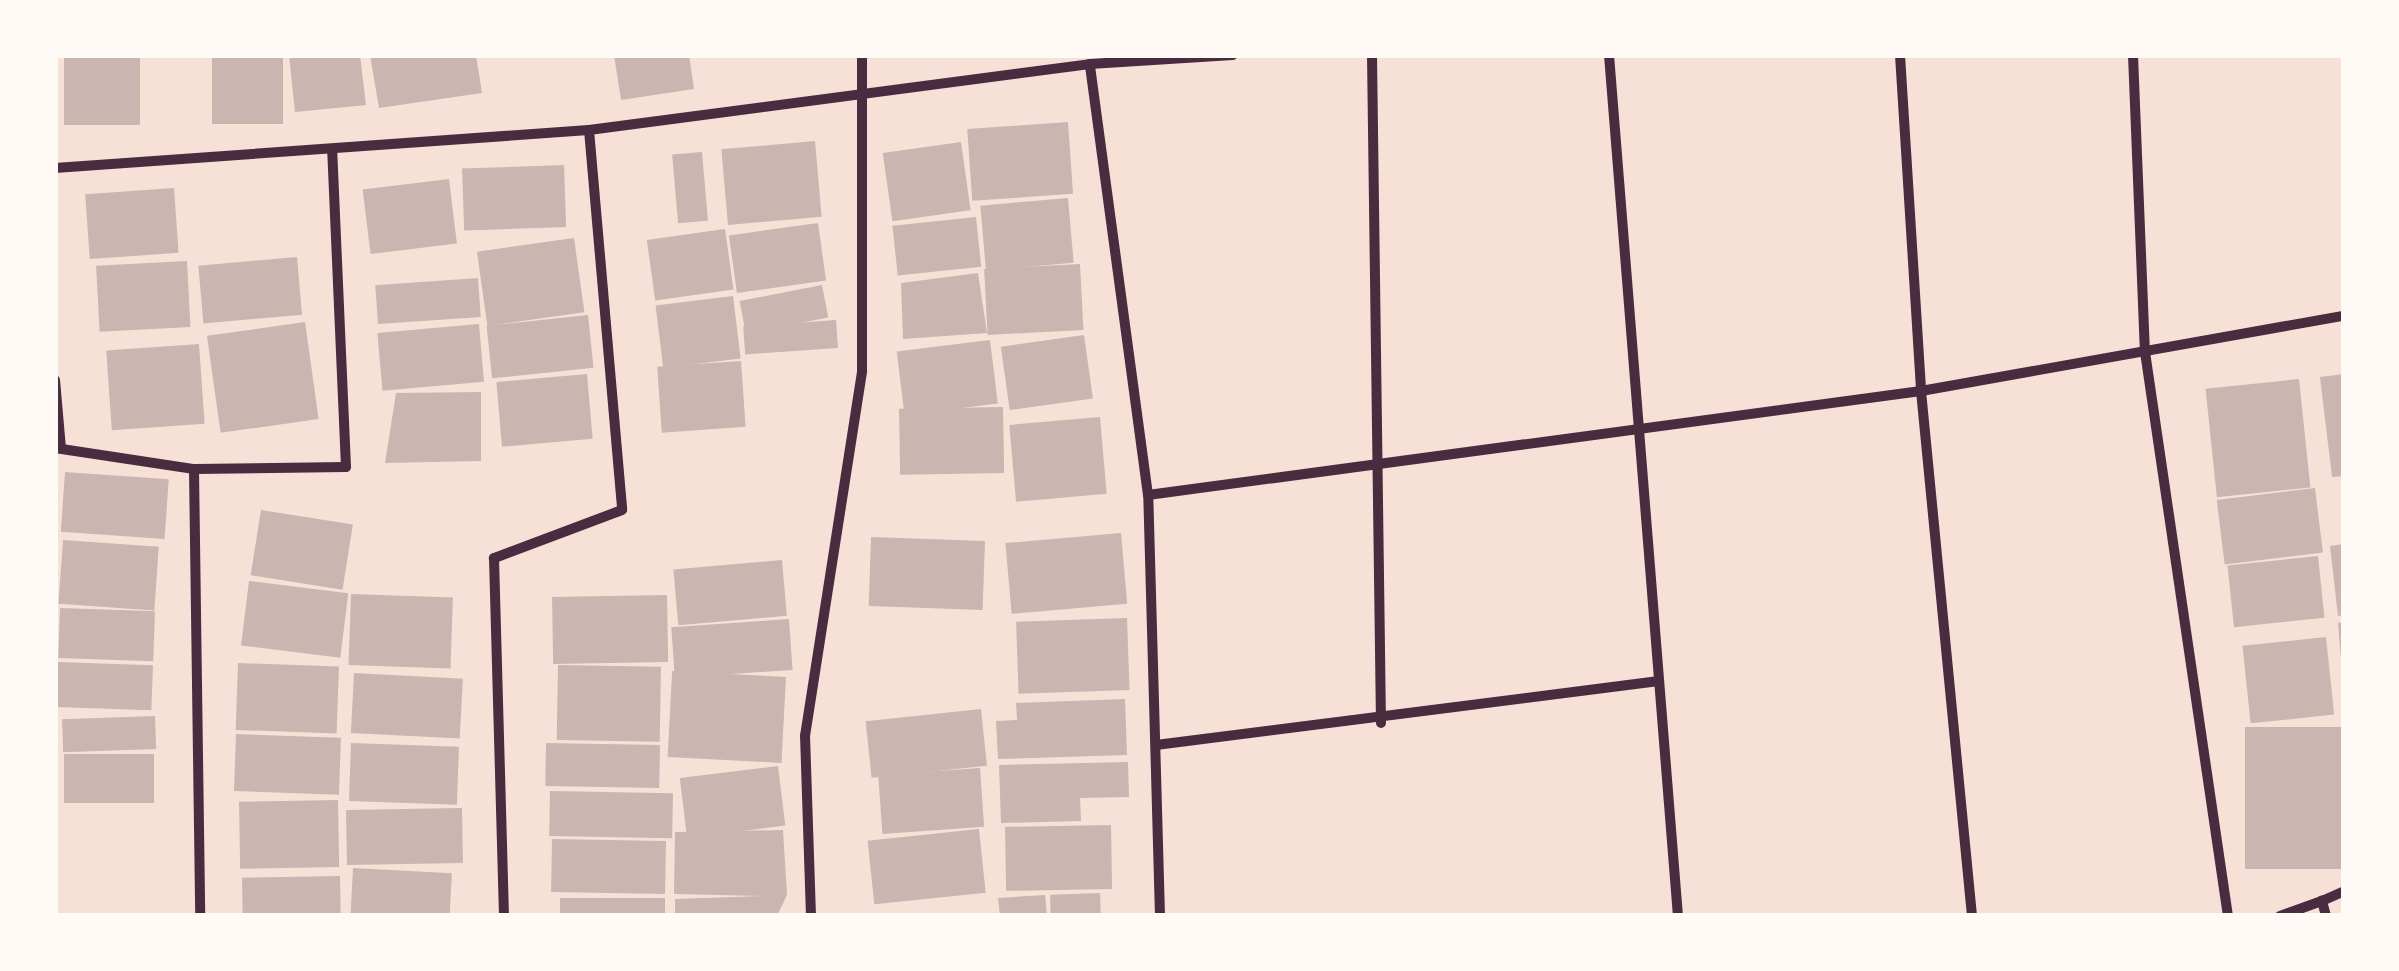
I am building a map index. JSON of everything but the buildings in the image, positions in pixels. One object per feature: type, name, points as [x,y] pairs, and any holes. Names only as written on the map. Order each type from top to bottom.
[{"type":"street","points":[[811,916],[805,736],[862,371],[862,55]]},
{"type":"street","points":[[55,168],[588,130],[1090,64],[1233,55]]},
{"type":"street","points":[[1372,55],[1381,722]]},
{"type":"street","points":[[1609,55],[1678,916]]},
{"type":"street","points":[[1900,55],[1921,391],[1972,916]]},
{"type":"street","points":[[2133,55],[2145,352],[2228,916]]},
{"type":"street","points":[[1090,64],[1148,494],[1160,916]]},
{"type":"street","points":[[504,916],[494,558],[622,510],[588,130]]},
{"type":"street","points":[[55,380],[58,448],[194,469],[346,467],[332,148]]},
{"type":"street","points":[[1148,494],[1921,391],[2344,316]]},
{"type":"street","points":[[194,469],[200,916]]},
{"type":"street","points":[[1156,745],[1381,722],[1659,681]]},
{"type":"street","points":[[2280,916],[2344,890]]},
{"type":"street","points":[[2322,901],[2326,916]]}]
